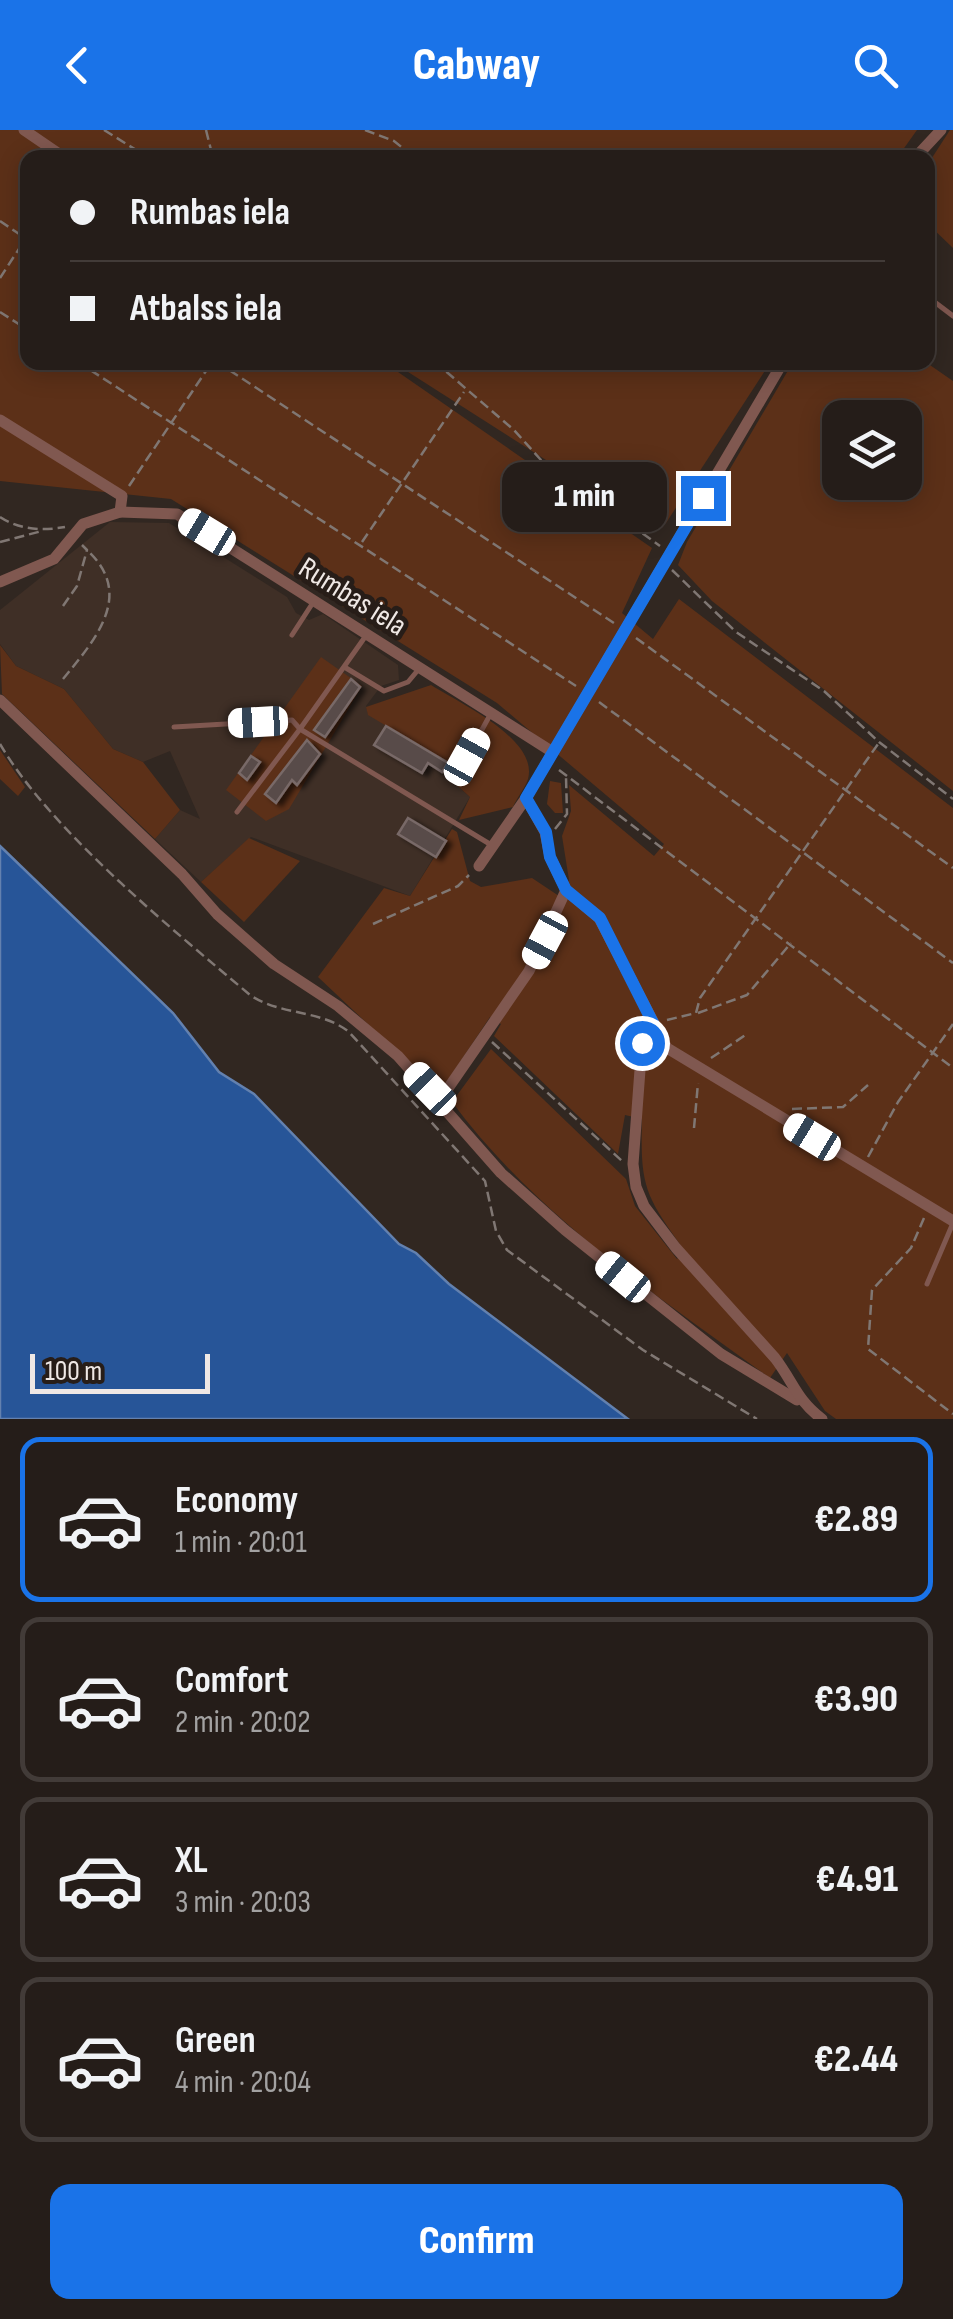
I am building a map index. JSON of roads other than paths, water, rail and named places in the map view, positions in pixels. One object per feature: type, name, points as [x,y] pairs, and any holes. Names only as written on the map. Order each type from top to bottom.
[{"type":"street","points":[[24,130],[53,150]]},
{"type":"street","points":[[922,150],[941,130]]},
{"type":"street","points":[[479,866],[526,798],[779,370]]},
{"type":"street","points":[[0,420],[122,496],[120,512],[84,524],[76,538],[54,559],[0,582]]},
{"type":"street","name":"Rumbas iela","points":[[120,512],[176,514],[492,713],[548,756]]},
{"type":"street","points":[[0,700],[182,874],[217,914],[274,964],[368,1028],[440,1100],[501,1174],[565,1230],[721,1354],[822,1419]]},
{"type":"street","points":[[526,798],[546,832],[550,857],[566,890],[600,918],[667,1048],[953,1222]]},
{"type":"street","points":[[440,1100],[529,971],[566,890]]},
{"type":"street","points":[[653,1023],[642,1043],[634,1164],[644,1206],[790,1377],[796,1400]]},
{"type":"lane","points":[[292,635],[314,601]]},
{"type":"lane","points":[[237,812],[346,668],[367,634]]},
{"type":"lane","points":[[346,668],[384,691],[408,682],[420,667]]},
{"type":"lane","points":[[467,757],[492,713]]},
{"type":"lane","points":[[174,727],[292,720],[300,729],[495,848]]},
{"type":"lane","points":[[927,1284],[953,1222]]},
{"type":"water","points":[[0,846],[173,1013],[219,1072],[254,1094],[399,1244],[416,1253],[449,1284],[628,1419],[0,1419]]}]
